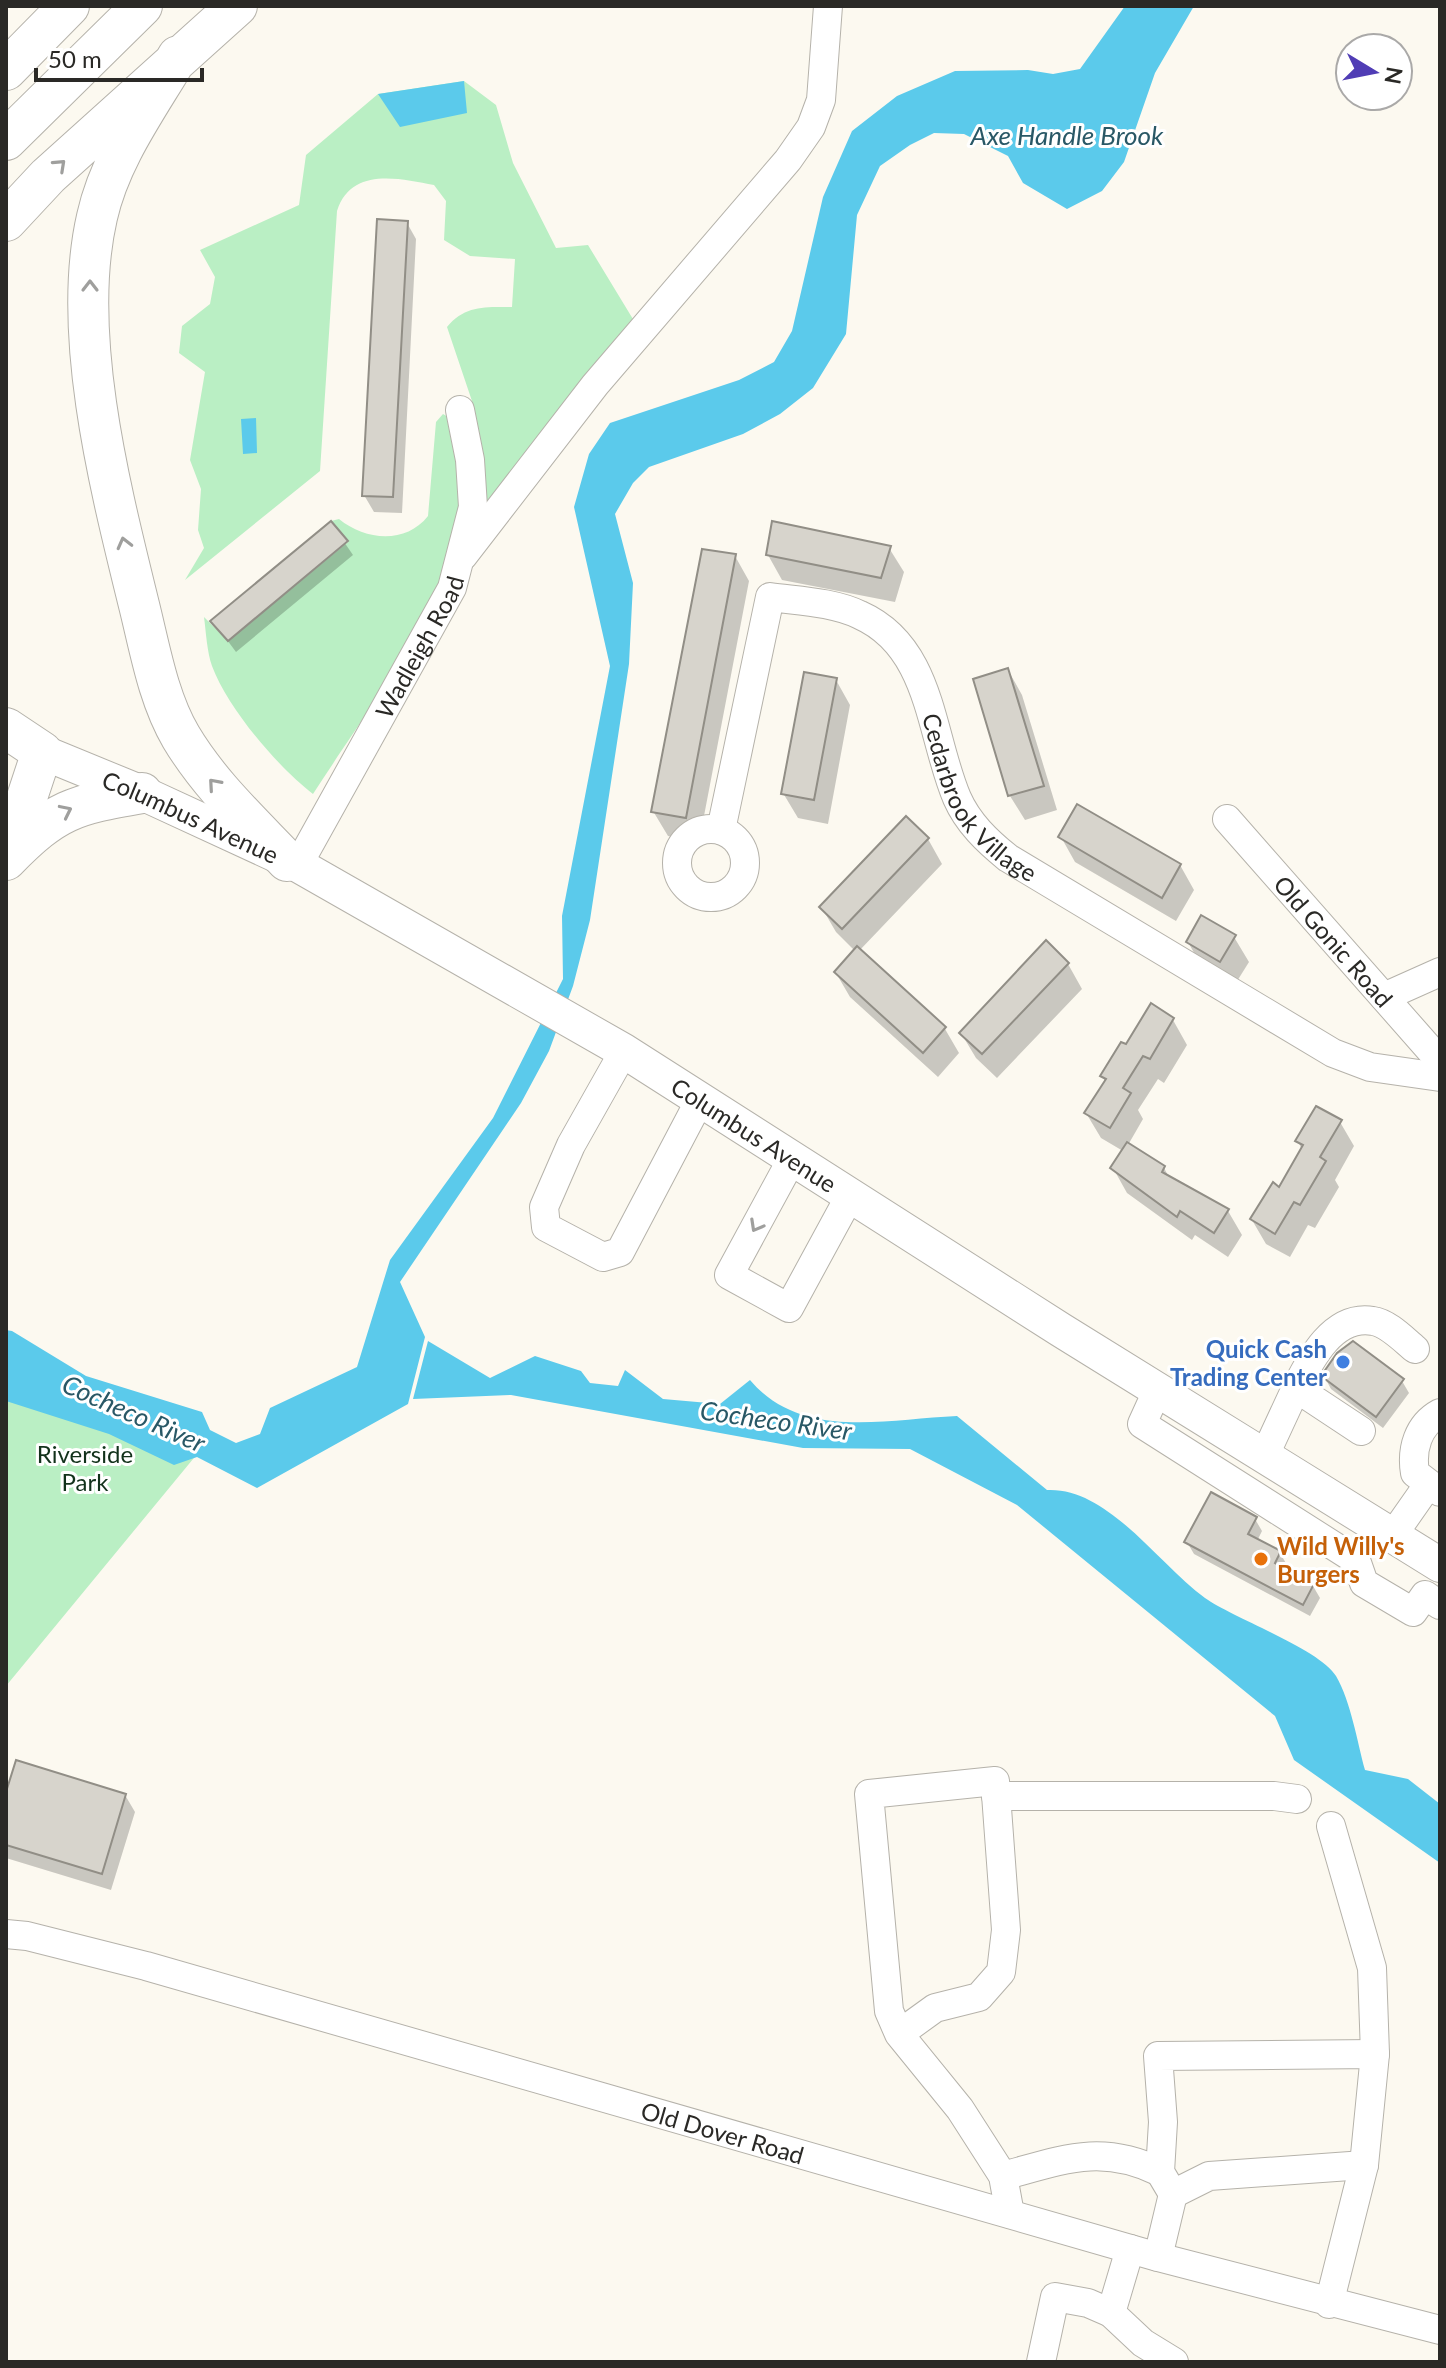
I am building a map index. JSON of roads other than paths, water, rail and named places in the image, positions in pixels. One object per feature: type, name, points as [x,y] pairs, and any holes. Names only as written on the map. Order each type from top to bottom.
[{"type":"highway","points":[[6,70],[69,6]]},
{"type":"highway","points":[[6,140],[142,6]]},
{"type":"highway","points":[[6,221],[48,176],[237,6]]},
{"type":"highway","points":[[178,56],[119,156],[97,216],[89,277],[98,398],[118,518],[169,710],[179,735],[209,779],[292,863]]},
{"type":"highway","points":[[6,728],[24,751],[6,860]]},
{"type":"highway","points":[[6,860],[40,825],[66,809],[142,793]]},
{"type":"main road","name":"Columbus Avenue","points":[[24,751],[142,793],[292,863],[624,1051],[1157,1391],[1440,1565]]},
{"type":"street","points":[[463,556],[536,457],[788,160],[811,127],[821,100],[828,6]]},
{"type":"street","name":"Wadleigh Road","points":[[292,863],[434,626],[463,556],[473,507],[470,460],[460,410]]},
{"type":"street","name":"Cedarbrook Village","points":[[721,830],[770,597],[858,614],[879,625],[900,644],[931,707],[957,797],[971,823],[1008,858],[1333,1053],[1370,1067],[1440,1077]]},
{"type":"street","name":"Old Gonic Road","points":[[1227,819],[1440,1061]]},
{"type":"street","points":[[1384,997],[1440,972]]},
{"type":"street","points":[[624,1051],[571,1145],[544,1207],[546,1227],[603,1257],[620,1252],[701,1098]]},
{"type":"street","points":[[793,1157],[729,1275],[789,1308],[851,1194]]},
{"type":"street","points":[[1264,1457],[1296,1388],[1323,1342],[1336,1331],[1371,1320],[1382,1324],[1415,1349]]},
{"type":"street","points":[[1296,1388],[1361,1431]]},
{"type":"street","points":[[1157,1391],[1142,1424],[1356,1560],[1364,1583],[1413,1612],[1425,1595],[1440,1605]]},
{"type":"street","points":[[1393,1535],[1434,1489],[1415,1473],[1412,1457],[1420,1432],[1429,1419],[1440,1413]]},
{"type":"street","points":[[899,2034],[935,2008],[979,1997],[1001,1972],[1006,1930],[995,1781],[869,1794],[889,2011],[899,2034],[960,2109],[1003,2176],[1010,2214]]},
{"type":"street","points":[[996,1796],[1274,1796],[1297,1799]]},
{"type":"street","points":[[1329,2304],[1364,2165],[1375,2054],[1372,1968],[1331,1826]]},
{"type":"street","name":"Old Dover Road","points":[[6,1934],[27,1936],[146,1966],[1158,2257],[1329,2304],[1440,2330]]},
{"type":"street","points":[[1158,2257],[1167,2183],[1158,2056],[1375,2054]]},
{"type":"street","points":[[1003,2176],[1066,2158],[1094,2154],[1138,2161],[1167,2183],[1209,2176],[1364,2165]]},
{"type":"street","points":[[1111,2313],[1130,2249]]},
{"type":"street","points":[[1041,2362],[1055,2297],[1088,2303],[1111,2313],[1143,2343],[1174,2362]]},
{"type":"water","name":"Axe Handle Brook","points":[[1125,6],[1194,6],[1155,73],[1124,162],[1102,191],[1067,209],[1023,183],[1008,156],[964,134],[934,133],[910,145],[880,166],[857,215],[846,334],[813,388],[780,414],[743,434],[649,467],[633,483],[615,514],[633,583],[629,664],[590,920],[573,986],[549,1051],[521,1103],[400,1282],[425,1337],[408,1404],[257,1488],[197,1457],[174,1465],[109,1434],[6,1401],[6,1330],[86,1376],[202,1412],[210,1430],[236,1443],[260,1434],[270,1408],[357,1367],[390,1260],[493,1118],[563,979],[562,916],[610,666],[574,507],[589,454],[610,423],[739,380],[774,362],[792,331],[823,197],[852,131],[897,96],[955,71],[1028,70],[1053,74],[1080,69]]},
{"type":"water","points":[[464,81],[467,113],[400,127],[378,94]]},
{"type":"water","points":[[256,418],[257,453],[243,454],[241,419]]},
{"type":"water","name":"Cocheco River","points":[[428,1341],[490,1378],[535,1356],[581,1371],[590,1383],[618,1386],[625,1370],[663,1399],[720,1404],[750,1380],[771,1399],[794,1412],[819,1419],[874,1422],[957,1416],[1047,1490],[1069,1492],[1111,1514],[1205,1598],[1313,1655],[1327,1666],[1336,1676],[1346,1698],[1365,1770],[1408,1779],[1440,1804],[1440,1863],[1294,1760],[1275,1716],[1017,1505],[910,1449],[803,1448],[511,1395],[413,1399]]},
{"type":"place","name":"Quick Cash Trading Center","points":[[1343,1362]]},
{"type":"place","name":"Wild Willy's Burgers","points":[[1261,1559]]},
{"type":"park label","name":"Riverside Park","points":[[85,1467]]}]
